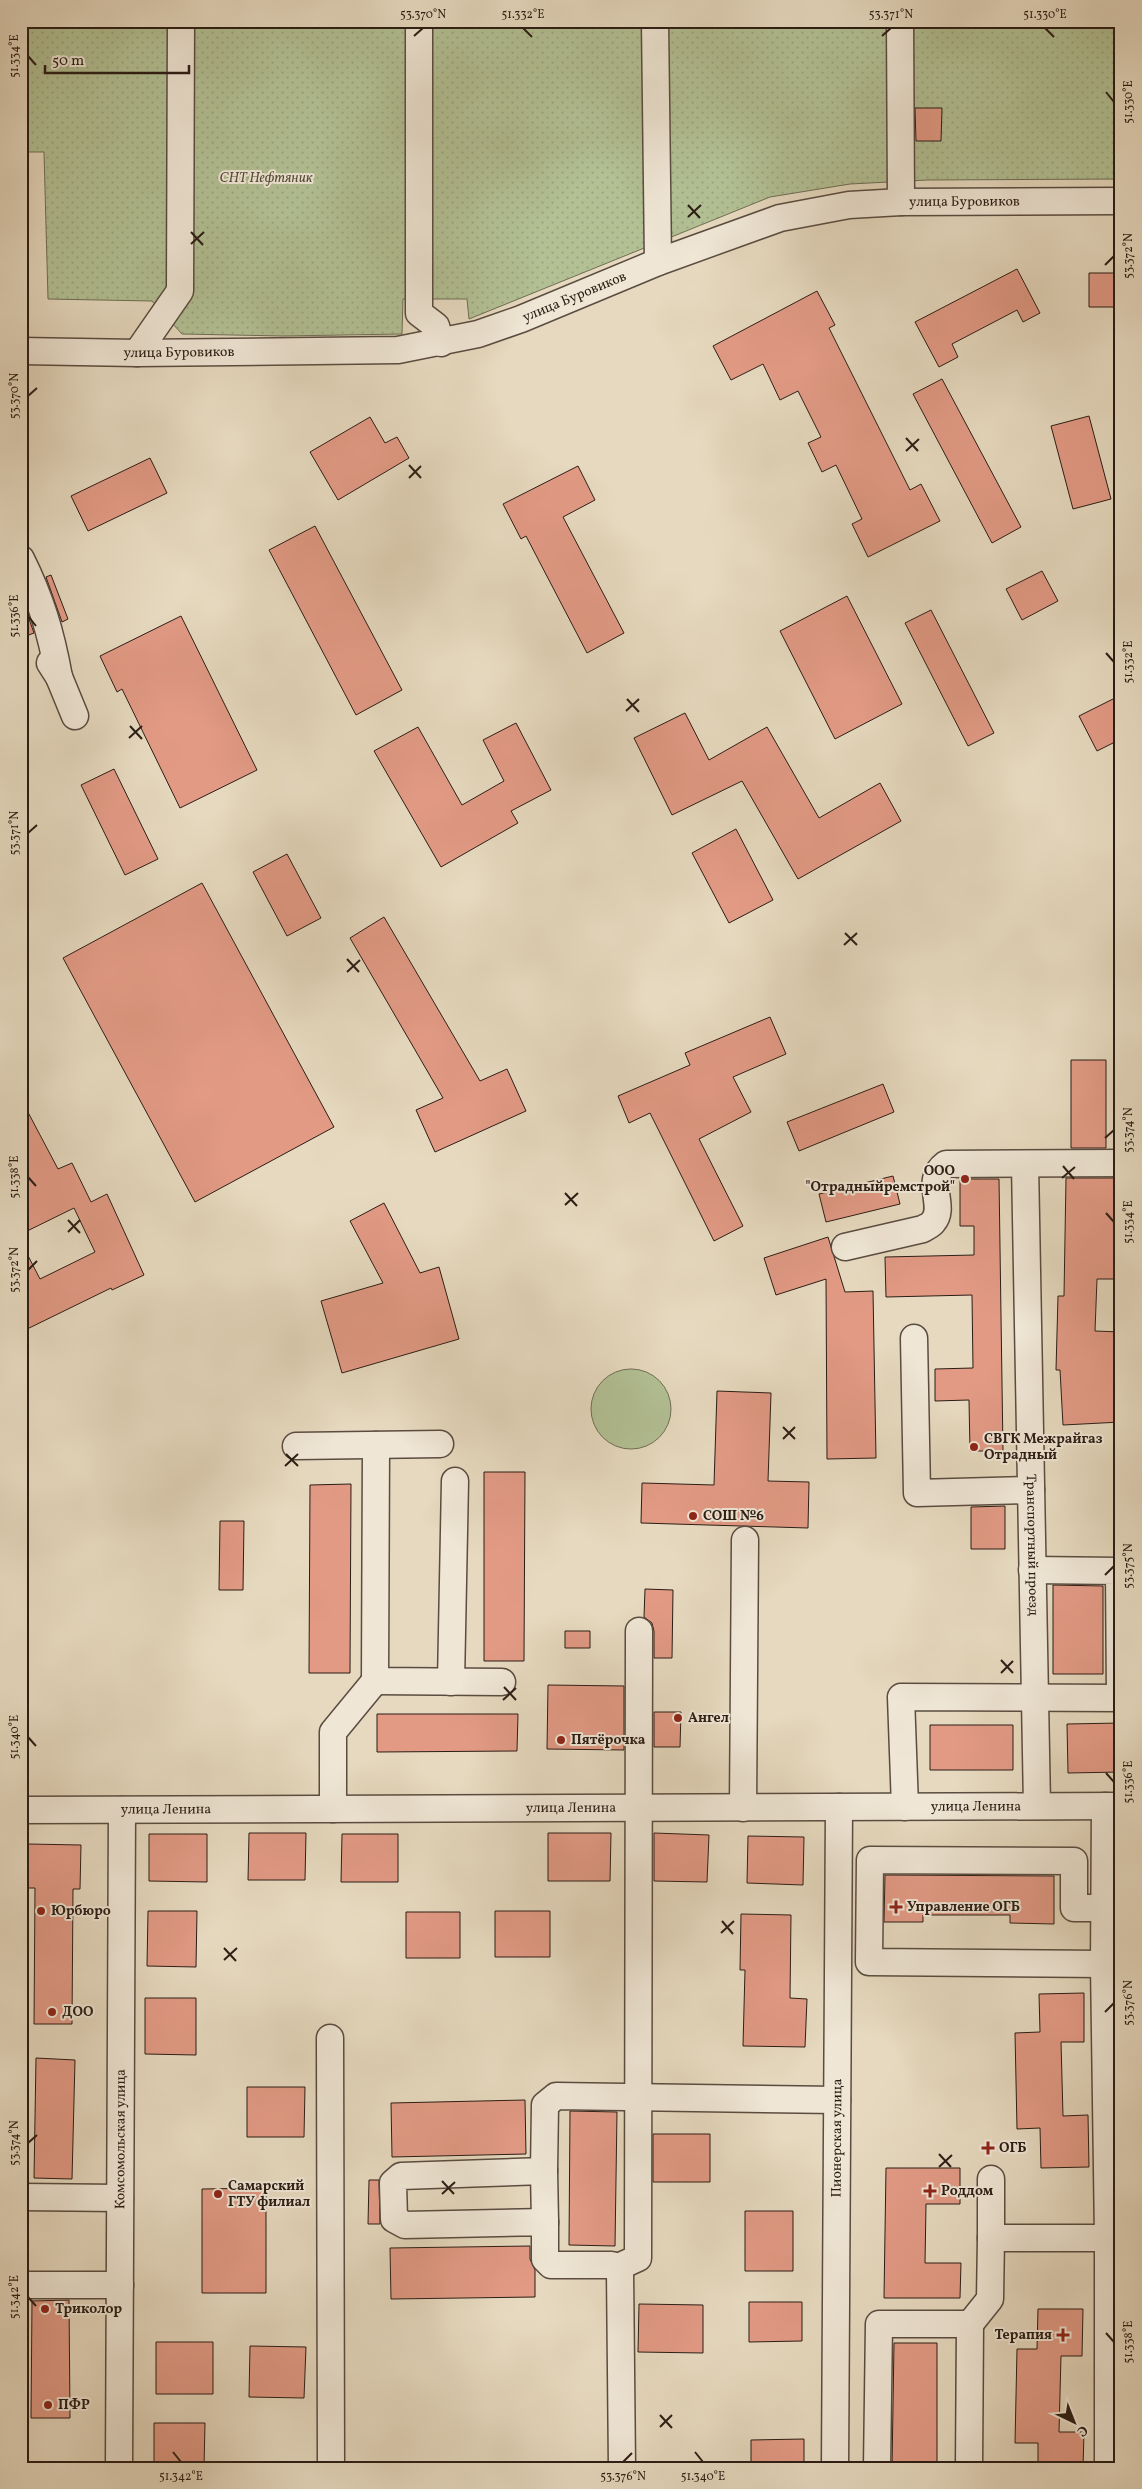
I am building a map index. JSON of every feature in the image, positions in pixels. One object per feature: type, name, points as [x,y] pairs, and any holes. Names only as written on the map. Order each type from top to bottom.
[{"type":"street","points":[[137,353],[180,291],[181,21]]},
{"type":"street","points":[[419,21],[419,313],[436,326],[441,343]]},
{"type":"street","points":[[655,21],[658,262]]},
{"type":"street","points":[[900,21],[901,202]]},
{"type":"street","name":"улица Буровиков","points":[[21,351],[137,353],[398,350],[441,343],[478,334],[521,319],[658,262],[780,218],[849,205],[901,202],[1121,201]]},
{"type":"street","points":[[21,559],[33,582],[51,632],[59,677]]},
{"type":"street","points":[[21,604],[35,638],[59,677],[74,716]]},
{"type":"street","points":[[845,1247],[923,1229],[934,1222],[937,1213],[935,1180],[938,1170],[946,1164],[1121,1163]]},
{"type":"street","name":"Транспортный проезд","points":[[1025,1164],[1037,1806]]},
{"type":"street","points":[[914,1338],[917,1493],[1031,1490]]},
{"type":"street","points":[[296,1446],[440,1444]]},
{"type":"street","points":[[333,1809],[333,1732],[374,1681],[376,1445]]},
{"type":"street","points":[[451,1682],[455,1481]]},
{"type":"street","points":[[743,1808],[745,1540]]},
{"type":"street","points":[[905,1807],[901,1697],[1120,1698],[1119,1571],[1032,1570]]},
{"type":"street","points":[[616,2268],[638,2258],[639,1631]]},
{"type":"street","points":[[374,1681],[502,1682]]},
{"type":"street","points":[[1108,2468],[1115,2407],[1108,2238],[1114,2201],[1113,2052],[1104,1964],[1112,1937],[1104,1908],[1113,1806]]},
{"type":"street","name":"улица Ленина","points":[[21,1810],[1113,1806]]},
{"type":"street","name":"Пионерская улица","points":[[835,2468],[838,1807]]},
{"type":"street","name":"Комсомольская улица","points":[[119,2468],[122,1810]]},
{"type":"street","points":[[1104,1908],[1074,1908],[1074,1861],[870,1860],[869,1962],[1104,1964]]},
{"type":"street","points":[[330,2038],[332,2468]]},
{"type":"street","points":[[622,2468],[620,2271],[612,2265],[551,2265],[545,2259],[545,2105],[556,2096],[837,2100]]},
{"type":"street","points":[[544,2171],[401,2176],[393,2183],[394,2219],[405,2225],[545,2222]]},
{"type":"street","points":[[970,2468],[970,2324],[990,2299],[991,2179]]},
{"type":"street","points":[[21,2198],[120,2198]]},
{"type":"street","points":[[991,2238],[1108,2238]]},
{"type":"street","points":[[21,2285],[120,2285]]},
{"type":"street","points":[[877,2468],[879,2324],[970,2324]]},
{"type":"green space","name":"СНТ Нефтяник","points":[[21,21],[1121,21],[1121,179],[927,180],[850,184],[770,197],[469,319],[467,299],[403,299],[402,334],[283,336],[182,334],[152,301],[48,299],[44,152],[21,152]]},
{"type":"green space","points":[[623,1369],[639,1369],[660,1380],[671,1401],[671,1417],[660,1438],[639,1449],[623,1449],[609,1443],[597,1431],[591,1417],[591,1401],[597,1387],[609,1375]]},
{"type":"building","points":[[915,108],[942,108],[941,141],[916,141]]},
{"type":"building","points":[[1017,269],[1040,313],[1023,322],[1017,310],[952,344],[958,357],[939,367],[915,322]]},
{"type":"building","points":[[1089,273],[1121,273],[1121,307],[1089,307]]},
{"type":"building","points":[[817,291],[835,325],[829,328],[910,490],[921,484],[940,521],[868,557],[852,524],[862,519],[836,465],[822,472],[808,443],[821,437],[798,391],[780,400],[763,364],[731,380],[713,346]]},
{"type":"building","points":[[942,379],[1021,527],[992,543],[913,394]]},
{"type":"building","points":[[1089,416],[1111,499],[1073,509],[1051,426]]},
{"type":"building","points":[[370,417],[385,443],[397,437],[409,458],[338,500],[310,452]]},
{"type":"building","points":[[150,458],[167,493],[88,531],[71,496]]},
{"type":"building","points":[[578,466],[595,500],[563,517],[624,633],[587,653],[526,536],[521,539],[503,504]]},
{"type":"building","points":[[315,526],[402,690],[356,715],[269,550]]},
{"type":"building","points":[[1042,571],[1058,601],[1022,620],[1006,589]]},
{"type":"building","points":[[51,575],[68,619],[62,622],[46,577]]},
{"type":"building","points":[[21,596],[34,633],[21,638]]},
{"type":"building","points":[[847,596],[902,704],[835,739],[780,631]]},
{"type":"building","points":[[931,610],[994,733],[968,746],[905,623]]},
{"type":"building","points":[[181,616],[257,770],[180,808],[122,689],[117,692],[100,656]]},
{"type":"building","points":[[1121,695],[1121,739],[1097,751],[1079,716]]},
{"type":"building","points":[[685,713],[709,760],[767,727],[819,818],[880,783],[901,821],[798,879],[742,781],[672,815],[634,738]]},
{"type":"building","points":[[516,723],[551,790],[511,811],[518,823],[441,867],[374,751],[418,727],[462,805],[504,781],[483,740]]},
{"type":"building","points":[[114,769],[158,859],[125,875],[81,785]]},
{"type":"building","points":[[736,829],[773,900],[729,923],[692,853]]},
{"type":"building","points":[[287,854],[321,918],[287,936],[253,872]]},
{"type":"building","points":[[202,883],[334,1127],[195,1202],[63,958]]},
{"type":"building","points":[[384,917],[480,1081],[507,1069],[526,1111],[435,1152],[416,1110],[443,1098],[350,938]]},
{"type":"building","points":[[770,1017],[786,1054],[733,1077],[751,1112],[699,1139],[743,1226],[714,1241],[650,1113],[629,1123],[618,1096],[690,1065],[685,1053]]},
{"type":"building","points":[[1071,1060],[1106,1060],[1106,1148],[1071,1148]]},
{"type":"building","points":[[883,1084],[894,1112],[799,1151],[787,1122]]},
{"type":"building","points":[[21,1099],[58,1169],[72,1163],[91,1202],[107,1194],[144,1275],[112,1290],[111,1288],[21,1332],[21,1242],[40,1279],[95,1252],[74,1208],[21,1234]]},
{"type":"building","points":[[893,1176],[900,1204],[826,1222],[819,1194]]},
{"type":"building","points":[[1066,1178],[1121,1178],[1121,1279],[1097,1279],[1095,1331],[1121,1332],[1119,1379],[1121,1379],[1121,1422],[1063,1425],[1060,1370],[1056,1370],[1058,1296],[1064,1296]]},
{"type":"building","points":[[960,1179],[999,1179],[1003,1451],[970,1451],[969,1400],[935,1401],[935,1369],[973,1368],[972,1295],[886,1297],[885,1257],[974,1255],[974,1226],[960,1226]]},
{"type":"building","points":[[384,1203],[420,1273],[439,1267],[459,1339],[342,1373],[321,1301],[383,1283],[350,1221]]},
{"type":"building","points":[[828,1237],[845,1292],[873,1291],[876,1458],[827,1459],[826,1279],[776,1295],[764,1258]]},
{"type":"building","points":[[717,1391],[771,1393],[768,1481],[809,1482],[808,1528],[641,1523],[642,1483],[714,1485]]},
{"type":"building","points":[[484,1472],[525,1472],[524,1661],[484,1661]]},
{"type":"building","points":[[351,1484],[350,1673],[309,1673],[310,1485]]},
{"type":"building","points":[[1005,1506],[1005,1549],[971,1549],[971,1507]]},
{"type":"building","points":[[220,1521],[244,1521],[243,1590],[219,1590]]},
{"type":"building","points":[[1053,1585],[1103,1586],[1103,1674],[1053,1674]]},
{"type":"building","points":[[645,1589],[673,1590],[672,1658],[654,1658],[654,1631],[652,1623],[644,1617]]},
{"type":"building","points":[[565,1631],[590,1631],[590,1648],[565,1648]]},
{"type":"building","points":[[548,1685],[624,1686],[624,1750],[547,1749]]},
{"type":"building","points":[[654,1712],[681,1712],[680,1747],[654,1747]]},
{"type":"building","points":[[377,1714],[518,1714],[517,1751],[377,1752]]},
{"type":"building","points":[[1121,1723],[1121,1772],[1068,1773],[1067,1724]]},
{"type":"building","points":[[930,1725],[1013,1725],[1013,1770],[930,1770]]},
{"type":"building","points":[[249,1833],[306,1833],[305,1880],[248,1880]]},
{"type":"building","points":[[548,1833],[611,1833],[610,1881],[548,1881]]},
{"type":"building","points":[[654,1833],[709,1835],[707,1882],[654,1881]]},
{"type":"building","points":[[149,1834],[207,1834],[207,1882],[149,1881]]},
{"type":"building","points":[[342,1834],[398,1834],[398,1882],[341,1882]]},
{"type":"building","points":[[748,1836],[804,1837],[803,1885],[747,1883]]},
{"type":"building","points":[[28,1844],[81,1845],[80,1889],[73,1889],[72,2024],[34,2024],[35,1888],[27,1888]]},
{"type":"building","points":[[885,1875],[1054,1876],[1054,1924],[1010,1923],[1010,1915],[923,1915],[923,1922],[884,1922]]},
{"type":"building","points":[[148,1911],[197,1911],[196,1967],[147,1966]]},
{"type":"building","points":[[495,1911],[550,1911],[550,1957],[495,1957]]},
{"type":"building","points":[[406,1912],[460,1912],[460,1958],[406,1958]]},
{"type":"building","points":[[741,1914],[791,1915],[790,1998],[807,1999],[805,2047],[743,2046],[745,1970],[740,1970]]},
{"type":"building","points":[[1084,1993],[1084,2042],[1061,2042],[1063,2116],[1088,2115],[1089,2167],[1041,2168],[1040,2128],[1017,2129],[1015,2033],[1040,2032],[1039,1994]]},
{"type":"building","points":[[145,1998],[196,1998],[196,2055],[145,2054]]},
{"type":"building","points":[[36,2058],[75,2060],[72,2179],[34,2178]]},
{"type":"building","points":[[247,2087],[305,2087],[304,2137],[247,2137]]},
{"type":"building","points":[[525,2100],[526,2154],[392,2157],[391,2103]]},
{"type":"building","points":[[570,2111],[617,2112],[615,2246],[569,2245]]},
{"type":"building","points":[[653,2134],[710,2134],[710,2182],[653,2182]]},
{"type":"building","points":[[886,2168],[960,2168],[960,2204],[926,2204],[925,2263],[961,2263],[960,2298],[884,2298]]},
{"type":"building","points":[[369,2180],[379,2180],[380,2224],[368,2224]]},
{"type":"building","points":[[266,2188],[266,2293],[202,2293],[202,2189]]},
{"type":"building","points":[[745,2211],[793,2211],[793,2271],[745,2271]]},
{"type":"building","points":[[530,2246],[530,2259],[535,2270],[535,2297],[391,2299],[390,2248]]},
{"type":"building","points":[[69,2300],[70,2418],[31,2418],[32,2301]]},
{"type":"building","points":[[749,2302],[802,2302],[802,2341],[749,2342]]},
{"type":"building","points":[[639,2304],[703,2305],[703,2353],[638,2352]]},
{"type":"building","points":[[1038,2309],[1083,2309],[1082,2356],[1061,2356],[1059,2432],[1084,2432],[1083,2468],[1038,2468],[1038,2443],[1015,2443],[1017,2349],[1037,2349]]},
{"type":"building","points":[[156,2342],[213,2342],[213,2394],[156,2394]]},
{"type":"building","points":[[894,2343],[937,2343],[937,2468],[892,2468]]},
{"type":"building","points":[[250,2346],[306,2347],[304,2398],[249,2397]]},
{"type":"building","points":[[154,2423],[205,2423],[204,2468],[154,2468]]},
{"type":"building","points":[[804,2439],[804,2468],[751,2468],[751,2440]]},
{"type":"place","name":"ООО \"Отрадныйремстрой\"","points":[[965,1179]]},
{"type":"place","name":"СВГК Межрайгаз Отрадный","points":[[974,1447]]},
{"type":"place","name":"СОШ №6","points":[[693,1516]]},
{"type":"place","name":"Ангел","points":[[678,1718]]},
{"type":"place","name":"Пятёрочка","points":[[561,1740]]},
{"type":"place","name":"Управление ОГБ","points":[[896,1907]]},
{"type":"place","name":"Юрбюро","points":[[41,1911]]},
{"type":"place","name":"ДОО","points":[[52,2012]]},
{"type":"place","name":"ОГБ","points":[[988,2148]]},
{"type":"place","name":"Роддом","points":[[930,2191]]},
{"type":"place","name":"Самарский ГТУ филиал","points":[[218,2194]]},
{"type":"place","name":"Триколор","points":[[45,2309]]},
{"type":"place","name":"Терапия","points":[[1063,2335]]},
{"type":"place","name":"ПФР","points":[[48,2405]]}]
